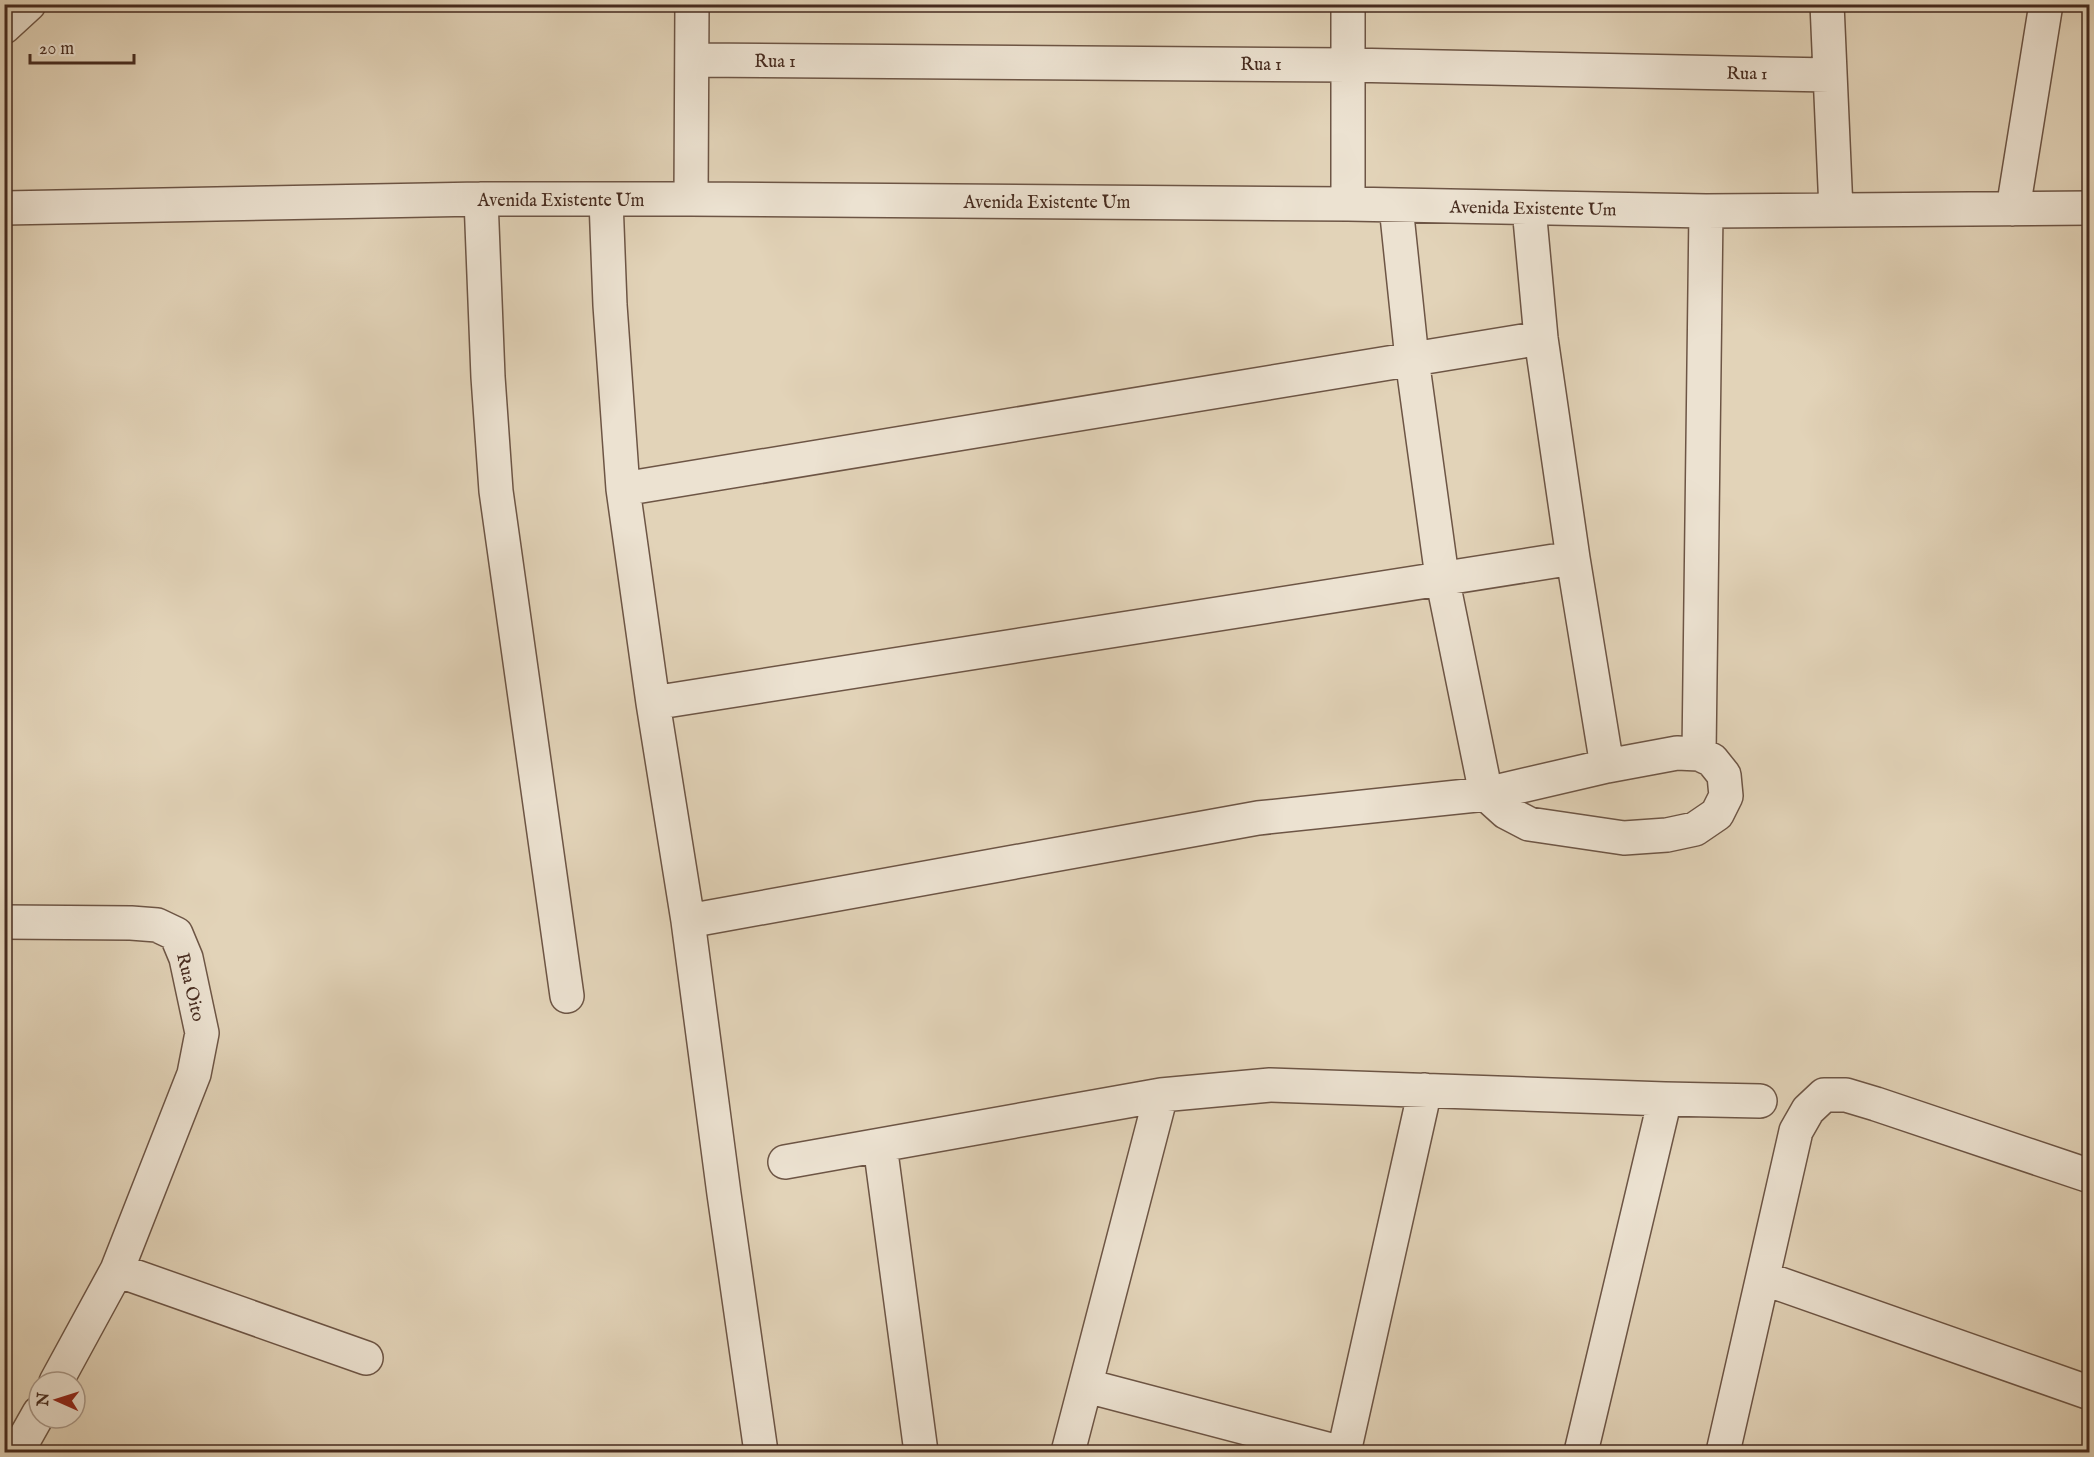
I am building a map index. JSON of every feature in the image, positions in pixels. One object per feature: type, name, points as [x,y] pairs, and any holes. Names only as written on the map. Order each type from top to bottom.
[{"type":"street","points":[[4,27],[29,4]]},
{"type":"street","points":[[691,199],[692,4]]},
{"type":"street","points":[[1348,4],[1348,204]]},
{"type":"street","points":[[1827,4],[1836,210]]},
{"type":"street","points":[[2013,209],[2046,4]]},
{"type":"street","name":"Rua 1","points":[[693,60],[1348,65],[1829,75]]},
{"type":"street","points":[[480,199],[496,491],[567,996]]},
{"type":"street","name":"Avenida Existente Um","points":[[4,208],[480,199],[691,199],[1348,204],[1706,211],[2090,208]]},
{"type":"street","points":[[606,200],[610,305],[623,489],[652,703],[688,921],[722,1182],[761,1452]]},
{"type":"street","points":[[688,921],[1258,818],[1486,794],[1607,766],[1677,753],[1699,754],[1712,760],[1724,775],[1726,796],[1717,814],[1695,829],[1666,835],[1624,838],[1529,824],[1506,812],[1486,794],[1442,577],[1412,359],[1396,206]]},
{"type":"street","points":[[1529,208],[1541,338],[1573,558],[1607,766]]},
{"type":"street","points":[[1699,754],[1706,211]]},
{"type":"street","points":[[623,489],[1541,338]]},
{"type":"street","points":[[652,703],[1573,558]]},
{"type":"street","name":"Rua Oito","points":[[4,922],[130,923],[157,925],[176,934],[186,958],[202,1033],[194,1074],[117,1270],[63,1370]]},
{"type":"street","points":[[785,1162],[1161,1095],[1270,1085],[1665,1100],[1760,1101]]},
{"type":"street","points":[[1344,1452],[1425,1090]]},
{"type":"street","points":[[1068,1452],[1161,1095]]},
{"type":"street","points":[[1723,1452],[1796,1131],[1808,1110],[1824,1095],[1846,1095],[1876,1104],[2090,1176]]},
{"type":"street","points":[[1581,1452],[1665,1100]]},
{"type":"street","points":[[880,1145],[921,1452]]},
{"type":"street","points":[[117,1270],[366,1358]]},
{"type":"street","points":[[1763,1278],[2090,1393]]},
{"type":"street","points":[[1087,1386],[1338,1452]]},
{"type":"street","points":[[17,1452],[29,1430]]}]
